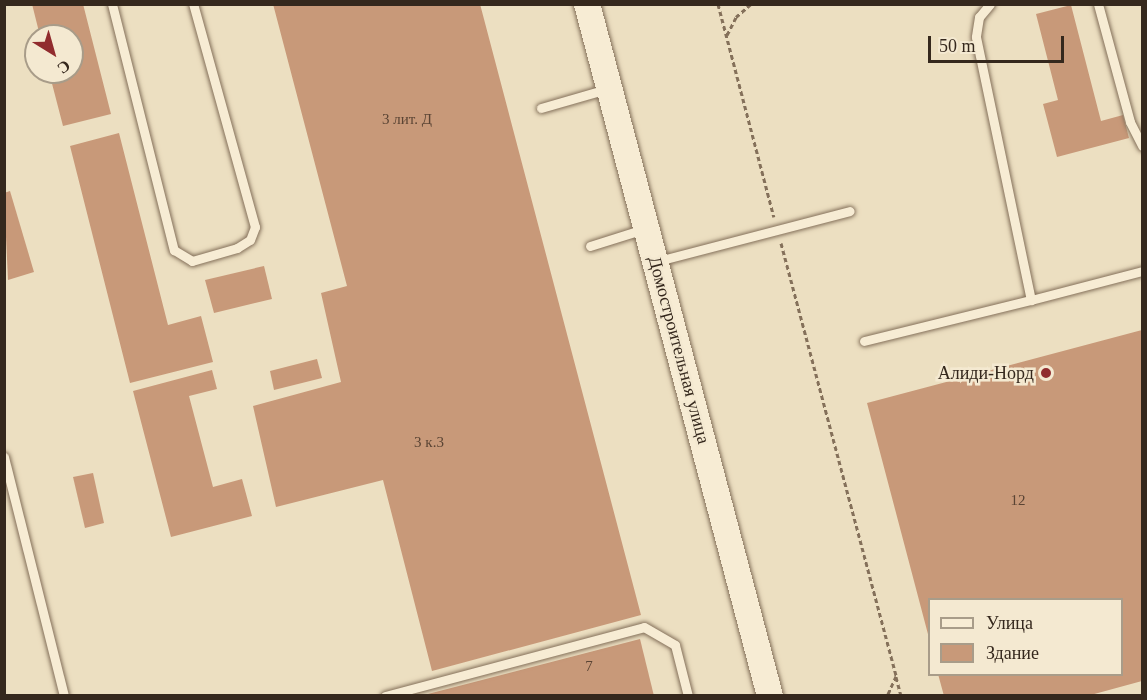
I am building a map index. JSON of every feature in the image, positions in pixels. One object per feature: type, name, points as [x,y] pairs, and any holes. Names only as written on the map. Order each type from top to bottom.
[{"type":"street","name":"Домостроительная улица","points":[[587,4],[770,696]]},
{"type":"lane","points":[[112,4],[174,250],[192,261],[237,248],[250,240],[255,227],[193,4]]},
{"type":"lane","points":[[990,4],[979,17],[976,37],[1031,300]]},
{"type":"lane","points":[[1098,4],[1130,122],[1143,146]]},
{"type":"lane","points":[[540,108],[609,89]]},
{"type":"lane","points":[[655,261],[850,211]]},
{"type":"lane","points":[[590,246],[646,229]]},
{"type":"lane","points":[[864,341],[1143,271]]},
{"type":"lane","points":[[4,458],[64,696]]},
{"type":"lane","points":[[385,696],[644,627],[675,645],[688,696]]},
{"type":"path","points":[[718,4],[901,696]]},
{"type":"path","points":[[727,36],[736,17],[751,4]]},
{"type":"path","points":[[887,696],[896,676]]},
{"type":"building","points":[[32,4],[83,4],[111,114],[63,126],[52,84],[84,84],[84,24],[37,24]]},
{"type":"building","points":[[273,4],[480,4],[641,615],[432,671],[383,480],[276,507],[253,406],[341,382],[321,293],[347,286]]},
{"type":"building","points":[[1071,5],[1101,121],[1123,115],[1129,138],[1057,157],[1043,104],[1058,100],[1036,14]]},
{"type":"building","points":[[119,133],[168,325],[201,316],[213,362],[130,383],[70,146]]},
{"type":"building","points":[[10,191],[34,272],[8,280],[4,193]]},
{"type":"building","points":[[264,266],[272,299],[214,313],[205,280]]},
{"type":"building","points":[[1142,330],[1142,681],[1087,696],[944,696],[939,676],[1123,676],[1123,598],[928,598],[928,634],[867,403]]},
{"type":"building","points":[[317,359],[322,378],[274,390],[270,371]]},
{"type":"building","points":[[212,370],[217,389],[189,396],[213,487],[242,479],[252,516],[171,537],[133,391]]},
{"type":"building","points":[[93,473],[104,523],[85,528],[73,477]]},
{"type":"building","points":[[640,639],[654,696],[424,696],[424,695]]},
{"type":"place","name":"Алиди-Норд","points":[[1046,373]]}]
